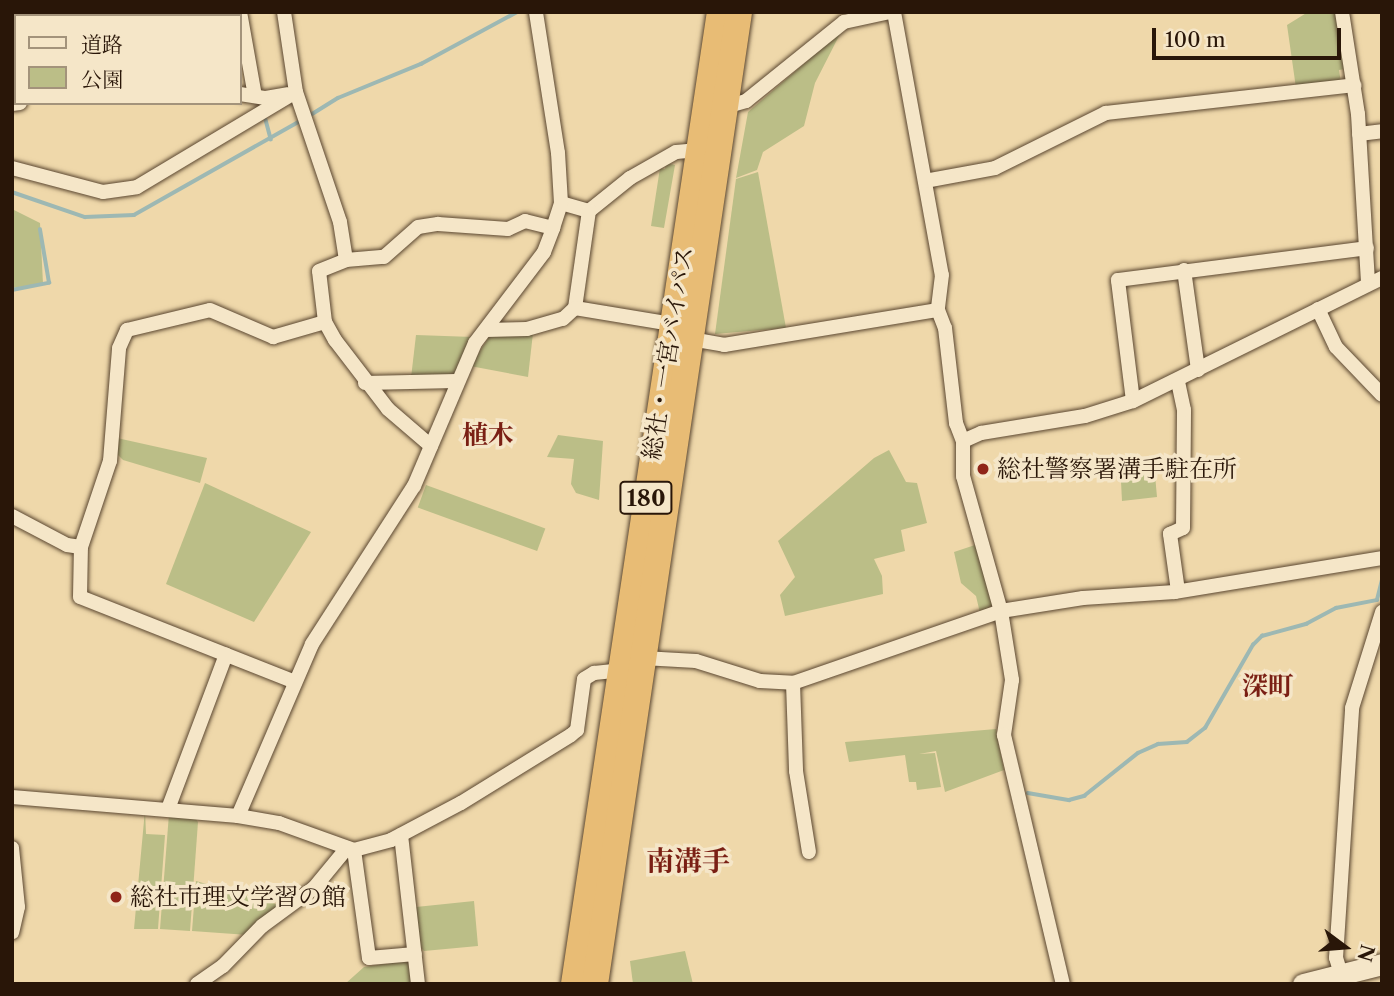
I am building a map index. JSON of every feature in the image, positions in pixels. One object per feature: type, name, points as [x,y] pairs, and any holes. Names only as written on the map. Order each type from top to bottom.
[{"type":"highway","name":"総社・一宮バイパス","points":[[681,331],[699,150],[717,117],[720,12]]},
{"type":"highway","name":"総社・一宮バイパス","points":[[595,984],[632,664],[681,331],[717,117],[739,12]]},
{"type":"highway","name":"総社・一宮バイパス","points":[[574,984],[632,664]]},
{"type":"main road","points":[[1303,984],[1382,964]]},
{"type":"street","points":[[284,12],[297,95],[340,222],[346,260]]},
{"type":"street","points":[[717,117],[746,101],[844,17],[892,12],[942,275],[938,310],[945,328],[956,423],[963,441],[963,476],[1001,611],[1012,680],[1004,735],[1063,984]]},
{"type":"street","points":[[963,441],[1133,401],[1178,381],[1375,280],[1367,248],[1354,85],[1342,12]]},
{"type":"street","points":[[12,15],[14,39]]},
{"type":"street","points":[[238,816],[312,644],[360,565],[401,511],[431,446],[456,382],[486,330],[544,252],[553,228],[561,203],[536,15]]},
{"type":"street","points":[[242,23],[255,96]]},
{"type":"street","points":[[925,181],[995,168],[1106,114],[1354,85]]},
{"type":"street","points":[[242,94],[297,95]]},
{"type":"street","points":[[12,168],[103,192],[137,187],[297,95]]},
{"type":"street","points":[[1359,134],[1382,131]]},
{"type":"street","points":[[486,330],[527,329],[564,319],[575,308],[589,211],[630,178],[676,152],[699,150]]},
{"type":"street","points":[[561,203],[589,211]]},
{"type":"street","points":[[431,446],[365,383],[325,322],[319,271],[346,260],[383,257],[418,227],[438,224],[508,229],[525,221],[553,228]]},
{"type":"street","points":[[1133,401],[1118,280],[1367,248]]},
{"type":"street","points":[[1184,270],[1198,370]]},
{"type":"street","points":[[575,308],[681,331],[724,345],[938,310]]},
{"type":"street","points":[[1318,309],[1336,347],[1382,395]]},
{"type":"street","points":[[295,682],[80,597],[81,547],[110,461],[119,348],[127,330],[210,310],[273,337],[325,322]]},
{"type":"street","points":[[1178,381],[1184,410],[1183,528],[1170,534],[1178,591]]},
{"type":"street","points":[[365,383],[456,382]]},
{"type":"street","points":[[12,516],[67,545],[81,547]]},
{"type":"street","points":[[198,984],[223,966],[262,926],[314,888],[350,849],[401,835],[571,735],[577,730],[584,679],[594,673],[632,664],[696,661],[760,681],[793,683],[1001,611],[1083,598],[1178,591],[1382,558]]},
{"type":"street","points":[[1340,975],[1336,958],[1352,708],[1382,612]]},
{"type":"street","points":[[168,809],[226,655]]},
{"type":"street","points":[[793,683],[796,771],[809,852]]},
{"type":"street","points":[[12,796],[238,816],[279,823],[350,849]]},
{"type":"street","points":[[401,835],[418,984]]},
{"type":"street","points":[[12,848],[18,907],[12,932]]},
{"type":"street","points":[[350,849],[369,958],[415,954]]},
{"type":"green space","points":[[1308,12],[1338,12],[1345,69],[1339,70],[1341,83],[1296,88],[1287,25]]},
{"type":"green space","points":[[841,32],[815,83],[804,126],[763,152],[757,170],[736,178],[748,112]]},
{"type":"green space","points":[[666,163],[675,165],[664,228],[651,226],[660,168],[665,169]]},
{"type":"green space","points":[[758,172],[786,328],[715,334],[736,179]]},
{"type":"green space","points":[[12,209],[40,223],[43,284],[12,288]]},
{"type":"green space","points":[[533,333],[528,377],[470,366],[491,334]]},
{"type":"green space","points":[[416,335],[473,337],[453,379],[411,378]]},
{"type":"green space","points":[[558,435],[603,441],[599,500],[576,493],[571,484],[574,459],[547,457]]},
{"type":"green space","points":[[117,438],[207,458],[200,483],[123,460],[116,453]]},
{"type":"green space","points":[[889,450],[906,482],[917,483],[927,523],[901,530],[905,551],[874,559],[882,576],[883,594],[785,616],[780,595],[795,577],[778,541],[874,458]]},
{"type":"green space","points":[[1120,462],[1154,464],[1157,497],[1122,501]]},
{"type":"green space","points":[[205,483],[311,532],[254,622],[166,584]]},
{"type":"green space","points":[[426,485],[545,528],[537,551],[418,508]]},
{"type":"green space","points":[[978,544],[997,607],[980,613],[976,596],[961,583],[954,552]]},
{"type":"green space","points":[[996,729],[1004,770],[945,792],[936,751],[919,754],[935,753],[941,787],[917,790],[916,782],[909,782],[905,755],[849,762],[845,742]]},
{"type":"green space","points":[[145,810],[146,834],[165,835],[158,929],[134,929]]},
{"type":"green space","points":[[169,814],[194,817],[198,822],[190,931],[160,929]]},
{"type":"green space","points":[[196,881],[286,907],[248,935],[192,931]]},
{"type":"green space","points":[[474,901],[478,946],[424,951],[420,947],[416,907]]},
{"type":"green space","points":[[685,951],[693,984],[633,984],[630,961]]},
{"type":"green space","points":[[411,960],[413,984],[345,984],[364,967]]},
{"type":"waterway","points":[[309,116],[338,98],[421,64],[517,12]]},
{"type":"waterway","points":[[266,120],[271,139]]},
{"type":"waterway","points":[[12,192],[85,217],[134,215],[302,120]]},
{"type":"waterway","points":[[12,290],[49,283],[40,230]]},
{"type":"waterway","points":[[1028,793],[1069,800],[1084,796],[1138,753],[1158,744],[1187,742],[1205,728],[1253,645],[1262,636],[1306,624],[1336,608],[1377,600],[1382,580]]},
{"type":"place","name":"総社警察署溝手駐在所","points":[[983,469]]},
{"type":"place","name":"総社市理文学習の館","points":[[116,897]]},
{"type":"district","name":"植木","points":[[488,436]]},
{"type":"district","name":"深町","points":[[1268,687]]},
{"type":"district","name":"南溝手","points":[[688,861]]}]
